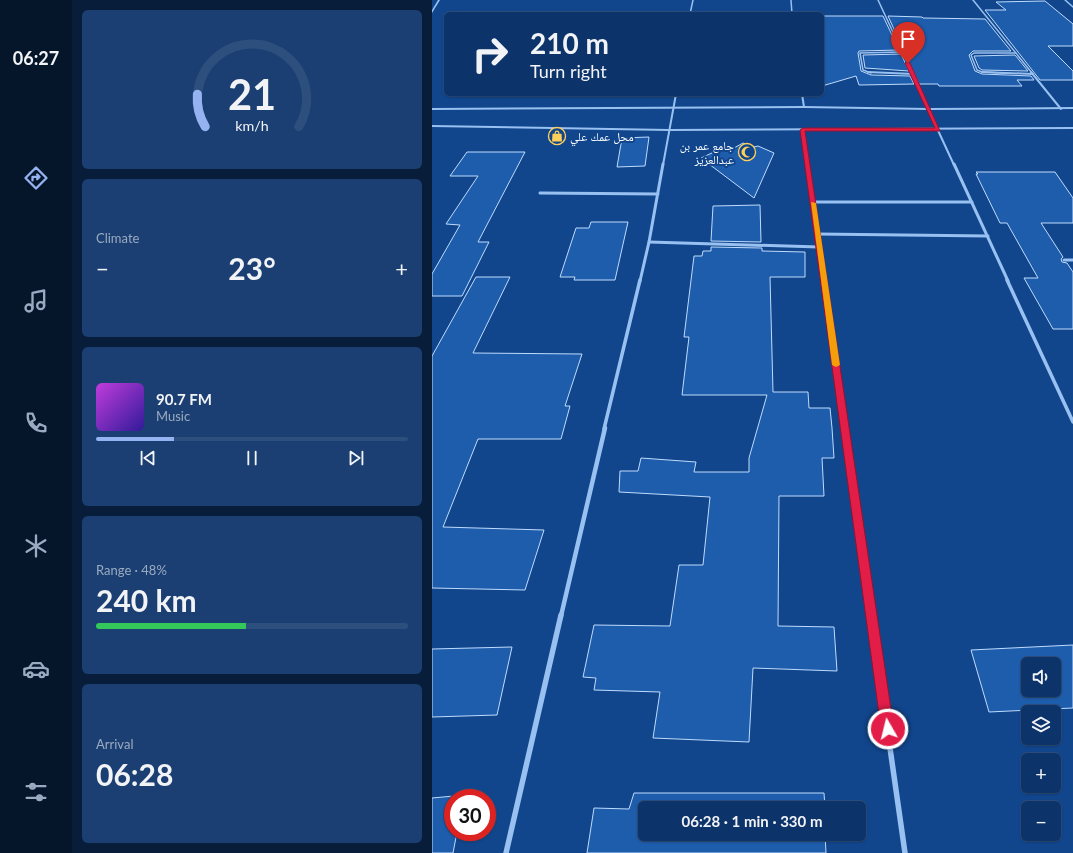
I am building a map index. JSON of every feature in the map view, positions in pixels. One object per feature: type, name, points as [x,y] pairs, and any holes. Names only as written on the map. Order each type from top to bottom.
[{"type":"street","points":[[432,12],[439,0]]},
{"type":"street","points":[[690,12],[693,0]]},
{"type":"street","points":[[791,0],[792,12]]},
{"type":"street","points":[[878,0],[1073,422]]},
{"type":"street","points":[[973,0],[1061,109]]},
{"type":"street","points":[[1065,0],[1073,7]]},
{"type":"street","points":[[902,52],[860,52],[863,70],[871,73],[913,74]]},
{"type":"street","points":[[1016,53],[974,52],[971,55],[977,70],[982,72],[1033,74]]},
{"type":"street","points":[[506,853],[649,242],[676,96]]},
{"type":"street","points":[[802,96],[804,107]]},
{"type":"street","points":[[432,109],[804,107],[929,109],[1073,108]]},
{"type":"street","points":[[432,126],[669,130],[1073,128]]},
{"type":"street","points":[[803,130],[905,853]]},
{"type":"street","points":[[540,193],[658,194]]},
{"type":"street","points":[[813,202],[972,202]]},
{"type":"street","points":[[817,234],[988,236]]},
{"type":"street","points":[[649,242],[819,247]]},
{"type":"street","points":[[1064,260],[1073,260]]},
{"type":"building","points":[[1045,1],[1073,24],[1073,46],[1048,46],[1073,71],[1073,80],[1040,80],[985,10],[1006,10],[996,2]]},
{"type":"building","points":[[824,16],[883,16],[899,50],[859,51],[861,71],[871,75],[910,76],[914,84],[859,85],[856,76],[824,85]]},
{"type":"building","points":[[888,16],[985,19],[1011,51],[973,51],[969,55],[975,71],[982,74],[1031,76],[1034,80],[1017,80],[1022,86],[939,86],[938,84],[919,84]]},
{"type":"building","points":[[901,54],[909,71],[865,68],[863,55]]},
{"type":"building","points":[[1015,55],[1028,71],[982,70],[979,68],[974,56]]},
{"type":"building","points":[[649,137],[645,166],[617,167],[622,138]]},
{"type":"building","points":[[743,143],[754,147],[758,146],[774,153],[754,198],[701,158],[727,146],[734,148]]},
{"type":"building","points":[[467,152],[525,152],[478,242],[489,242],[462,296],[432,296],[432,274],[460,225],[446,224],[478,176],[450,176]]},
{"type":"building","points":[[976,172],[1055,172],[1073,198],[1073,223],[1041,223],[1063,257],[1061,259],[1062,262],[1067,263],[1073,272],[1073,329],[1053,329],[1024,278],[1038,278],[1007,223],[1000,223]]},
{"type":"building","points":[[760,205],[761,242],[711,241],[713,206]]},
{"type":"building","points":[[591,222],[628,222],[615,280],[574,280],[575,277],[560,277],[576,228],[589,228]]},
{"type":"building","points":[[711,247],[762,248],[762,251],[805,252],[805,277],[770,277],[773,392],[808,392],[809,408],[830,408],[832,428],[834,458],[822,458],[824,496],[779,496],[778,626],[834,627],[837,671],[753,668],[749,742],[653,738],[660,692],[594,690],[596,678],[583,677],[594,625],[670,626],[679,565],[703,565],[710,497],[619,492],[620,471],[638,471],[641,458],[696,462],[694,472],[749,472],[749,458],[767,395],[682,395],[689,337],[684,337],[694,256],[702,256],[703,251],[711,251]]},
{"type":"building","points":[[476,277],[510,277],[473,353],[582,354],[565,406],[570,406],[561,439],[478,439],[443,527],[544,530],[525,590],[432,588],[432,356]]},
{"type":"building","points":[[1073,645],[1073,708],[1061,709],[1061,705],[1021,705],[1021,710],[989,712],[971,650]]},
{"type":"building","points":[[512,647],[497,715],[432,717],[432,649]]},
{"type":"building","points":[[634,793],[824,793],[825,801],[638,801],[638,841],[825,841],[826,853],[587,853],[594,808],[629,809]]},
{"type":"building","points":[[444,797],[444,841],[455,841],[453,853],[432,853],[432,798]]},
{"type":"slow traffic","points":[[813,203],[836,365]]},
{"type":"place","name":"محل عمك علي","points":[[557,136]]},
{"type":"place","name":"جامع عمر بن عبدالعزيز","points":[[747,152]]},
{"type":"route","points":[[888,729],[803,130],[938,129],[908,63]]}]
